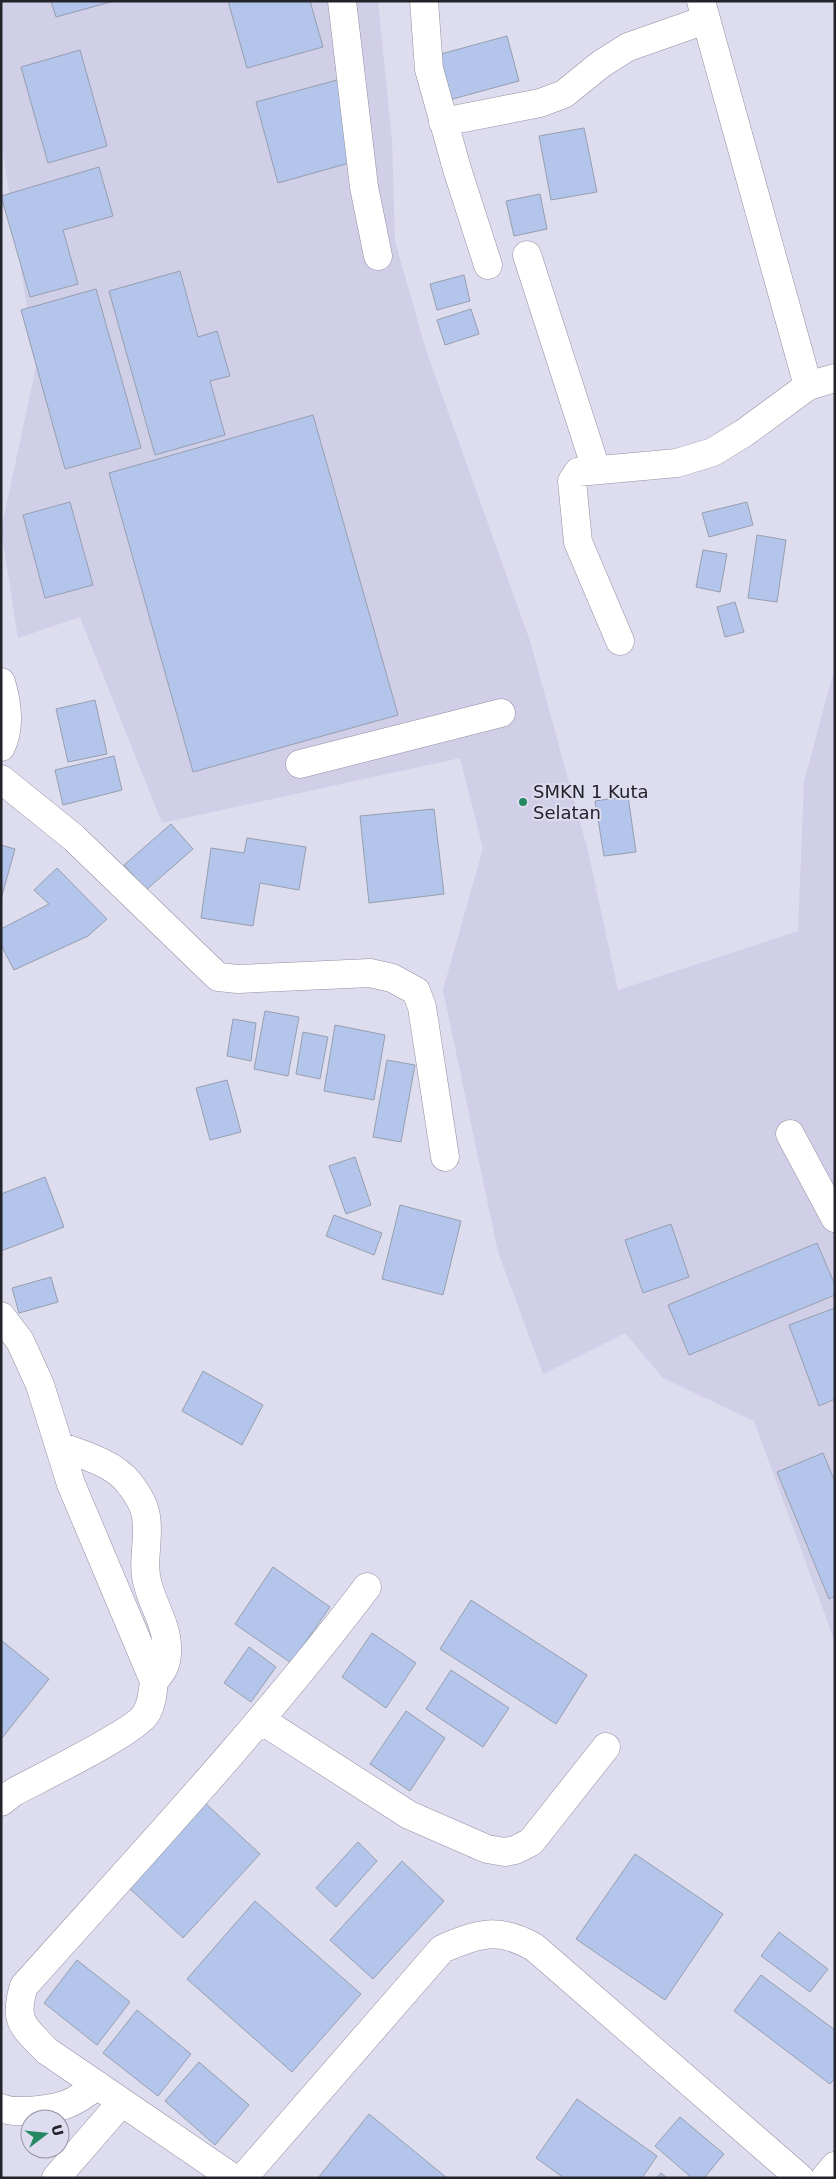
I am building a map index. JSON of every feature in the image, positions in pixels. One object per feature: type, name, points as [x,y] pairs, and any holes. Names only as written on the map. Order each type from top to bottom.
[{"type":"street","points":[[342,1],[364,187],[378,256]]},
{"type":"street","points":[[424,1],[429,69],[443,122],[488,265]]},
{"type":"street","points":[[443,122],[540,103],[564,94],[601,64],[628,47],[703,11],[808,386]]},
{"type":"street","points":[[528,255],[596,469]]},
{"type":"street","points":[[620,642],[578,542],[572,481],[578,472],[677,463],[713,452],[744,433],[808,386],[835,378]]},
{"type":"street","points":[[1,682],[6,699],[7,720],[1,747]]},
{"type":"street","points":[[300,764],[501,713]]},
{"type":"street","points":[[1,779],[74,838],[218,977],[238,980],[370,973],[392,978],[416,991],[422,1007],[445,1157]]},
{"type":"street","points":[[790,1134],[835,1218]]},
{"type":"street","points":[[1,1316],[20,1341],[40,1385],[71,1484],[154,1681],[153,1696],[145,1716],[124,1732],[14,1792],[1,1802]]},
{"type":"street","points":[[59,1446],[96,1460],[114,1471],[128,1481],[143,1506],[146,1518],[144,1566],[148,1586],[167,1644],[164,1669],[154,1681]]},
{"type":"street","points":[[233,2178],[47,2051],[23,2027],[18,2005],[24,1986],[261,1720],[312,1659],[367,1587]]},
{"type":"street","points":[[261,1720],[409,1815],[487,1849],[504,1852],[515,1850],[531,1842],[606,1747]]},
{"type":"street","points":[[243,2178],[442,1949],[470,1937],[493,1933],[515,1936],[534,1947],[800,2178]]},
{"type":"street","points":[[1,2108],[9,2111],[57,2109],[80,2100],[97,2085]]},
{"type":"street","points":[[56,2178],[121,2103]]},
{"type":"street","points":[[825,2178],[835,2166]]},
{"type":"shaded area","name":"SMKN 1 Kuta Selatan","points":[[3,1],[378,1],[392,140],[395,241],[426,350],[530,641],[588,851],[618,990],[798,931],[804,782],[832,677],[835,676],[835,1642],[754,1421],[663,1378],[625,1333],[543,1374],[498,1252],[443,990],[483,848],[460,758],[162,823],[80,617],[18,638],[1,530],[36,367],[3,153]]},
{"type":"building","points":[[51,1],[114,1],[56,17]]},
{"type":"building","points":[[228,1],[310,1],[323,47],[247,68]]},
{"type":"building","points":[[507,36],[519,81],[449,100],[437,55]]},
{"type":"building","points":[[80,50],[107,146],[48,163],[21,67]]},
{"type":"building","points":[[337,80],[360,160],[278,183],[256,102]]},
{"type":"building","points":[[584,128],[597,192],[551,200],[539,136]]},
{"type":"building","points":[[99,167],[113,216],[63,230],[78,284],[30,297],[1,196]]},
{"type":"building","points":[[540,194],[547,229],[514,236],[506,201]]},
{"type":"building","points":[[180,271],[198,337],[217,331],[230,376],[210,381],[225,435],[155,455],[109,291]]},
{"type":"building","points":[[464,275],[470,301],[437,310],[430,284]]},
{"type":"building","points":[[96,289],[141,448],[65,469],[21,310]]},
{"type":"building","points":[[471,309],[479,334],[445,345],[437,320]]},
{"type":"building","points":[[313,415],[398,715],[193,772],[109,473]]},
{"type":"building","points":[[70,502],[93,585],[45,598],[23,515]]},
{"type":"building","points":[[747,502],[753,525],[709,537],[702,513]]},
{"type":"building","points":[[757,535],[786,540],[777,602],[748,598]]},
{"type":"building","points":[[703,550],[727,554],[720,592],[696,587]]},
{"type":"building","points":[[735,602],[744,632],[725,637],[717,607]]},
{"type":"building","points":[[95,700],[107,754],[68,762],[56,709]]},
{"type":"building","points":[[114,756],[122,790],[63,805],[55,770]]},
{"type":"building","points":[[628,796],[636,852],[604,856],[595,801]]},
{"type":"building","points":[[434,809],[444,894],[369,903],[360,816]]},
{"type":"building","points":[[171,824],[193,849],[146,890],[124,865]]},
{"type":"building","points":[[247,838],[306,847],[299,890],[260,883],[253,926],[201,918],[211,848],[244,853]]},
{"type":"building","points":[[1,845],[15,849],[1,899]]},
{"type":"building","points":[[57,868],[107,919],[88,936],[14,970],[1,945],[1,929],[49,904],[34,890]]},
{"type":"building","points":[[265,1011],[299,1017],[288,1076],[254,1069]]},
{"type":"building","points":[[233,1019],[256,1023],[251,1061],[227,1056]]},
{"type":"building","points":[[335,1025],[385,1035],[374,1100],[324,1091]]},
{"type":"building","points":[[303,1032],[328,1037],[320,1079],[296,1074]]},
{"type":"building","points":[[387,1060],[415,1065],[401,1142],[373,1137]]},
{"type":"building","points":[[227,1080],[241,1132],[210,1140],[196,1088]]},
{"type":"building","points":[[355,1157],[371,1205],[346,1214],[329,1166]]},
{"type":"building","points":[[45,1177],[64,1227],[1,1251],[1,1194]]},
{"type":"building","points":[[400,1205],[461,1221],[443,1295],[382,1279]]},
{"type":"building","points":[[334,1215],[382,1233],[374,1255],[326,1236]]},
{"type":"building","points":[[671,1224],[689,1277],[643,1293],[625,1240]]},
{"type":"building","points":[[817,1243],[835,1285],[835,1295],[689,1355],[668,1305]]},
{"type":"building","points":[[51,1277],[58,1302],[19,1313],[12,1288]]},
{"type":"building","points":[[835,1308],[835,1399],[819,1406],[789,1325]]},
{"type":"building","points":[[203,1371],[263,1405],[242,1445],[182,1411]]},
{"type":"building","points":[[823,1453],[835,1482],[835,1596],[829,1599],[777,1472]]},
{"type":"building","points":[[273,1567],[330,1607],[291,1663],[235,1624]]},
{"type":"building","points":[[471,1600],[587,1675],[556,1724],[440,1649]]},
{"type":"building","points":[[372,1633],[416,1663],[386,1708],[342,1677]]},
{"type":"building","points":[[1,1640],[49,1679],[2,1738],[1,1737]]},
{"type":"building","points":[[249,1647],[276,1667],[251,1702],[224,1683]]},
{"type":"building","points":[[451,1670],[509,1708],[483,1747],[426,1709]]},
{"type":"building","points":[[406,1711],[445,1738],[410,1791],[370,1764]]},
{"type":"building","points":[[204,1802],[260,1854],[183,1938],[127,1886]]},
{"type":"building","points":[[358,1842],[377,1861],[336,1907],[316,1888]]},
{"type":"building","points":[[635,1854],[723,1914],[665,2000],[576,1939]]},
{"type":"building","points":[[402,1861],[444,1901],[373,1979],[330,1940]]},
{"type":"building","points":[[255,1901],[361,1994],[292,2072],[187,1979]]},
{"type":"building","points":[[779,1932],[828,1969],[810,1992],[761,1956]]},
{"type":"building","points":[[77,1960],[130,2002],[97,2045],[44,2003]]},
{"type":"building","points":[[761,1975],[835,2030],[835,2078],[830,2084],[734,2011]]},
{"type":"building","points":[[137,2010],[191,2054],[158,2096],[103,2053]]},
{"type":"building","points":[[199,2062],[249,2105],[215,2145],[165,2101]]},
{"type":"building","points":[[577,2099],[657,2156],[642,2178],[564,2178],[536,2158]]},
{"type":"building","points":[[369,2114],[447,2178],[318,2178]]},
{"type":"building","points":[[680,2117],[724,2154],[704,2178],[692,2178],[655,2146]]},
{"type":"building","points":[[661,2173],[667,2178],[657,2178]]},
{"type":"place","name":"SMKN 1 Kuta Selatan","points":[[523,802]]}]
